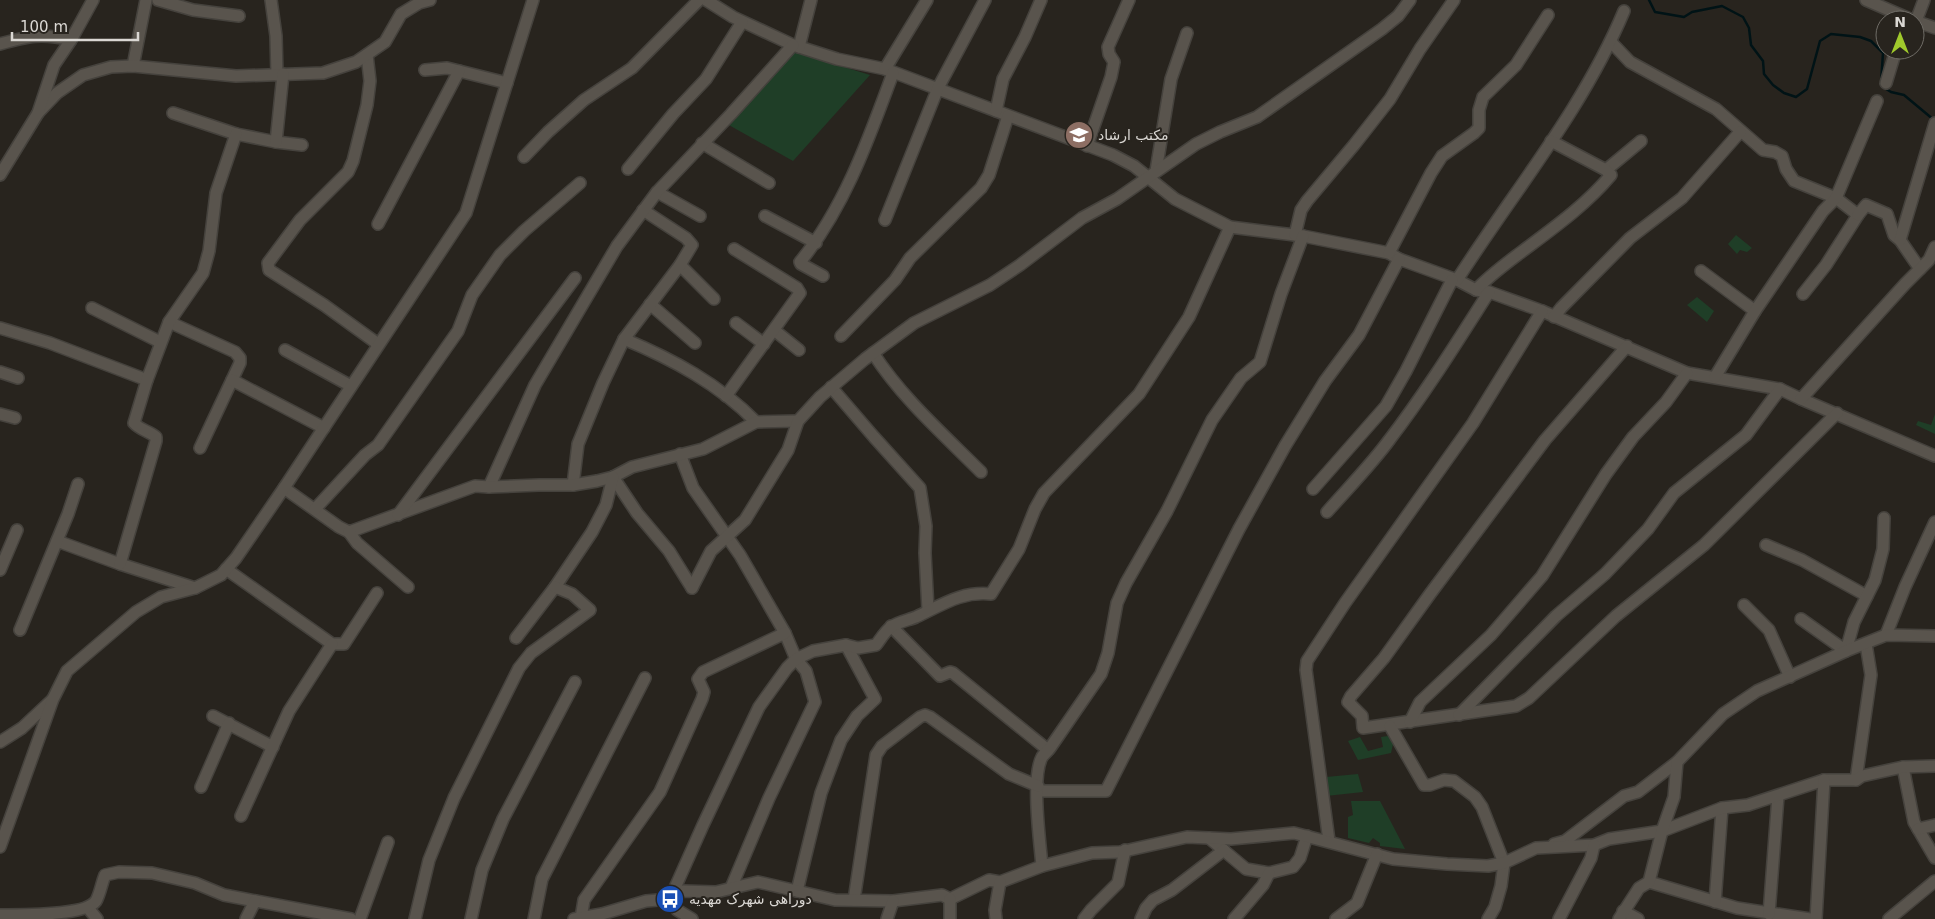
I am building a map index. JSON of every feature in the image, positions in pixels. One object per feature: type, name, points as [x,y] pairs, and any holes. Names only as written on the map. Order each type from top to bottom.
[{"type":"street","points":[[38,113],[54,65],[71,40],[93,0]]},
{"type":"street","points":[[132,66],[146,0]]},
{"type":"street","points":[[158,0],[193,10],[239,16]]},
{"type":"street","points":[[271,0],[280,75],[276,142]]},
{"type":"street","points":[[2,167],[38,113],[57,93],[83,75],[111,67],[132,66],[236,76],[323,73],[356,62],[385,42],[401,14],[419,3],[430,0]]},
{"type":"street","points":[[0,847],[53,699],[67,672],[136,612],[161,597],[195,588],[221,575],[284,488],[466,213],[533,0]]},
{"type":"street","points":[[524,157],[548,132],[584,100],[632,68],[699,0]]},
{"type":"street","points":[[706,0],[742,22],[796,46],[837,59],[889,71],[1113,155],[1152,174],[1175,199],[1230,227],[1299,236],[1394,256],[1476,290],[1489,292],[1542,311],[1687,373],[1780,389],[1935,456]]},
{"type":"street","points":[[489,488],[535,385],[617,246],[657,192],[796,46],[811,0]]},
{"type":"street","points":[[790,283],[801,264],[800,262],[816,243],[846,188],[872,128],[889,71],[927,0]]},
{"type":"street","points":[[886,220],[938,88],[985,0]]},
{"type":"street","points":[[996,111],[1003,79],[1025,37],[1041,0]]},
{"type":"street","points":[[1086,146],[1111,77],[1114,62],[1109,54],[1108,47],[1129,0]]},
{"type":"street","points":[[613,477],[637,513],[669,551],[692,588],[712,551],[745,520],[788,450],[798,421],[831,387],[914,323],[990,285],[1082,218],[1117,199],[1196,144],[1220,132],[1257,118],[1382,29],[1398,16],[1410,0]]},
{"type":"street","points":[[1042,866],[1037,818],[1041,761],[1101,674],[1108,653],[1120,596],[1167,512],[1212,420],[1240,378],[1260,362],[1299,236],[1302,210],[1307,201],[1390,99],[1420,49],[1454,0]]},
{"type":"street","points":[[1866,0],[1888,10]]},
{"type":"street","points":[[1313,489],[1386,406],[1455,280],[1586,87],[1611,42],[1624,11]]},
{"type":"street","points":[[854,900],[876,755],[882,746],[920,717],[925,715],[930,717],[1009,774],[1038,788],[1106,791],[1244,520],[1290,438],[1325,381],[1359,335],[1431,173],[1442,156],[1479,128],[1479,110],[1483,97],[1516,65],[1548,15]]},
{"type":"street","points":[[628,169],[672,114],[706,79],[742,22]]},
{"type":"street","points":[[1152,174],[1170,79],[1187,34]]},
{"type":"street","points":[[0,44],[30,36],[50,35],[71,40]]},
{"type":"street","points":[[1611,42],[1630,62],[1716,109],[1740,132],[1763,150],[1775,152],[1782,156],[1786,169],[1794,181],[1836,198],[1858,215]]},
{"type":"street","points":[[366,55],[370,81],[367,105],[353,161],[348,172],[300,220],[268,263],[269,270],[324,305],[378,344]]},
{"type":"street","points":[[1886,83],[1893,60]]},
{"type":"street","points":[[424,70],[447,68],[506,83]]},
{"type":"street","points":[[378,224],[459,71]]},
{"type":"street","points":[[1715,378],[1755,311],[1823,212],[1836,198],[1877,101]]},
{"type":"street","points":[[173,113],[236,134],[302,145]]},
{"type":"street","points":[[841,336],[895,280],[910,258],[981,188],[989,174],[1008,116]]},
{"type":"street","points":[[1900,240],[1934,128]]},
{"type":"street","points":[[1554,317],[1630,238],[1682,198],[1740,132]]},
{"type":"street","points":[[120,564],[156,441],[154,435],[138,428],[134,423],[160,342],[169,322],[203,273],[209,251],[216,193],[236,134]]},
{"type":"street","points":[[1476,290],[1486,279],[1591,196],[1611,175],[1606,170],[1551,141]]},
{"type":"street","points":[[1606,170],[1641,141]]},
{"type":"street","points":[[702,143],[770,182]]},
{"type":"street","points":[[314,509],[365,455],[378,445],[458,331],[472,295],[500,255],[524,231],[580,182]]},
{"type":"street","points":[[657,192],[700,216]]},
{"type":"street","points":[[1803,294],[1826,265],[1866,205],[1887,214],[1894,235],[1900,240],[1920,269]]},
{"type":"street","points":[[573,485],[578,444],[603,383],[624,339],[680,265],[692,245],[686,238],[643,210]]},
{"type":"street","points":[[765,216],[816,243]]},
{"type":"street","points":[[670,899],[703,825],[760,707],[787,668],[796,659],[813,651],[846,645],[858,648],[876,645],[891,626],[940,604],[964,596],[980,593],[991,594],[1018,549],[1044,493],[1138,394],[1154,371],[1189,317],[1230,227]]},
{"type":"street","points":[[1801,399],[1929,260],[1935,247]]},
{"type":"street","points":[[726,396],[800,293],[799,289],[734,248]]},
{"type":"street","points":[[801,264],[823,276]]},
{"type":"street","points":[[680,265],[714,299]]},
{"type":"street","points":[[1701,271],[1755,311]]},
{"type":"street","points":[[398,515],[575,278]]},
{"type":"street","points":[[1327,512],[1390,440],[1433,379],[1489,292]]},
{"type":"street","points":[[650,304],[695,344]]},
{"type":"street","points":[[92,308],[160,342]]},
{"type":"street","points":[[1329,841],[1306,670],[1307,661],[1345,603],[1473,423],[1542,311]]},
{"type":"street","points":[[169,322],[235,352],[240,358],[240,363],[200,448]]},
{"type":"street","points":[[736,323],[764,344]]},
{"type":"street","points":[[0,328],[66,349],[147,380]]},
{"type":"street","points":[[774,330],[799,350]]},
{"type":"street","points":[[624,339],[686,367],[726,396],[756,422]]},
{"type":"street","points":[[1627,346],[1545,440],[1384,658],[1351,696],[1348,702],[1362,716],[1364,728],[1390,726],[1516,706],[1529,698],[1616,616],[1704,545],[1837,413]]},
{"type":"street","points":[[285,350],[351,386]]},
{"type":"street","points":[[873,353],[887,375],[935,427],[981,472]]},
{"type":"street","points":[[0,372],[18,378]]},
{"type":"street","points":[[1410,722],[1420,702],[1491,634],[1542,576],[1606,474],[1633,437],[1666,402],[1687,373]]},
{"type":"street","points":[[232,380],[324,428]]},
{"type":"street","points":[[831,387],[920,488],[926,526],[928,610]]},
{"type":"street","points":[[1459,715],[1556,616],[1611,568],[1648,529],[1674,493],[1746,435],[1780,389]]},
{"type":"street","points":[[0,414],[15,418]]},
{"type":"street","points":[[349,532],[475,486],[489,488],[539,484],[573,485],[613,477],[632,467],[703,449],[756,422],[798,421]]},
{"type":"street","points":[[680,454],[693,488],[740,555],[785,633],[796,659],[806,671],[815,702],[769,798],[731,888]]},
{"type":"street","points":[[516,638],[555,587],[595,525],[606,505],[613,477]]},
{"type":"street","points":[[20,630],[78,484]]},
{"type":"street","points":[[284,488],[339,528],[349,532],[357,542],[408,587]]},
{"type":"street","points":[[1846,651],[1854,622],[1875,580],[1883,549],[1884,518]]},
{"type":"street","points":[[1886,635],[1905,587],[1935,522]]},
{"type":"street","points":[[0,570],[18,530]]},
{"type":"street","points":[[57,540],[120,564],[195,588]]},
{"type":"street","points":[[1766,545],[1802,560],[1867,596]]},
{"type":"street","points":[[226,569],[332,644],[344,644],[377,593]]},
{"type":"street","points":[[415,919],[429,860],[454,798],[519,668],[531,653],[590,610],[572,594],[555,587]]},
{"type":"street","points":[[1744,605],[1769,630],[1790,677]]},
{"type":"street","points":[[1801,619],[1846,651]]},
{"type":"street","points":[[891,626],[940,676],[949,672],[953,673],[1048,750]]},
{"type":"street","points":[[785,633],[703,672],[698,679],[704,692],[702,699],[660,792],[584,900],[583,918],[646,901],[670,899],[683,891],[716,892],[758,882],[835,900],[894,901],[942,895],[950,899]]},
{"type":"street","points":[[950,899],[989,880],[1000,882],[1042,866],[1092,853],[1125,850],[1187,837],[1240,838],[1294,832],[1392,859],[1488,866],[1504,863],[1536,848],[1565,841],[1624,796],[1638,792],[1677,762],[1723,714],[1757,691],[1886,635],[1935,636]]},
{"type":"street","points":[[240,816],[289,711],[332,644]]},
{"type":"street","points":[[1856,780],[1871,675],[1866,644]]},
{"type":"street","points":[[797,891],[822,793],[841,740],[857,716],[875,698],[846,645]]},
{"type":"street","points":[[534,919],[542,879],[645,678]]},
{"type":"street","points":[[471,919],[482,870],[503,819],[575,682]]},
{"type":"street","points":[[0,742],[22,728],[53,699]]},
{"type":"street","points":[[214,716],[273,747]]},
{"type":"street","points":[[201,787],[229,723]]},
{"type":"street","points":[[1390,726],[1424,785],[1444,780],[1454,781],[1475,797],[1482,807],[1504,863],[1501,886],[1495,907],[1488,919]]},
{"type":"street","points":[[1638,919],[1621,915],[1639,888],[1649,882],[1662,831],[1674,797],[1677,762]]},
{"type":"street","points":[[1536,848],[1594,846],[1609,839],[1662,831],[1722,808],[1748,805],[1824,780],[1856,780],[1862,776],[1904,767],[1935,766]]},
{"type":"street","points":[[1904,767],[1914,822],[1935,858]]},
{"type":"street","points":[[1816,919],[1824,780]]},
{"type":"street","points":[[1769,914],[1778,796]]},
{"type":"street","points":[[1715,902],[1722,808]]},
{"type":"street","points":[[1918,829],[1935,825]]},
{"type":"street","points":[[1209,838],[1246,869],[1268,873],[1293,866],[1300,858],[1307,836]]},
{"type":"street","points":[[360,919],[388,842]]},
{"type":"street","points":[[1559,919],[1591,858],[1594,846]]},
{"type":"street","points":[[1084,919],[1118,883],[1125,850]]},
{"type":"street","points":[[1141,919],[1146,908],[1153,900],[1172,890],[1224,850]]},
{"type":"street","points":[[1336,919],[1357,902],[1377,854]]},
{"type":"street","points":[[0,915],[48,916],[88,908],[96,900],[105,874],[120,872],[152,873],[195,883],[224,895],[255,901],[302,915],[351,919]]},
{"type":"street","points":[[1234,919],[1263,885],[1268,873]]},
{"type":"street","points":[[1890,919],[1935,881]]},
{"type":"street","points":[[996,919],[995,910],[1000,882]]},
{"type":"street","points":[[1649,882],[1715,902],[1735,914],[1769,914],[1810,919]]},
{"type":"street","points":[[670,899],[677,910],[692,919]]},
{"type":"street","points":[[950,899],[950,919]]},
{"type":"street","points":[[246,919],[255,901]]},
{"type":"street","points":[[887,919],[894,901]]},
{"type":"street","points":[[88,908],[97,919]]},
{"type":"green space","points":[[792,51],[870,75],[793,161],[727,124]]},
{"type":"green space","points":[[1736,235],[1752,248],[1747,252],[1740,250],[1737,254],[1728,244]]},
{"type":"green space","points":[[1697,297],[1714,311],[1707,322],[1687,305]]},
{"type":"green space","points":[[1935,414],[1935,434],[1916,425],[1918,421],[1931,425]]},
{"type":"green space","points":[[1388,736],[1393,744],[1391,753],[1358,760],[1348,741],[1360,737],[1368,751],[1383,747],[1381,737]]},
{"type":"green space","points":[[1358,774],[1363,792],[1326,796],[1326,777]]},
{"type":"green space","points":[[1351,801],[1380,801],[1405,849],[1380,846],[1380,843],[1373,838],[1369,843],[1348,838],[1348,817],[1353,815]]},
{"type":"waterway","points":[[1649,0],[1655,12],[1684,17],[1692,12],[1722,6],[1743,17],[1749,28],[1751,45],[1763,61],[1764,74],[1773,85],[1784,93],[1796,97],[1807,89],[1820,41],[1831,34],[1860,37],[1871,41],[1883,53],[1881,83]]},
{"type":"waterway","points":[[1883,87],[1891,92],[1904,95],[1934,120]]},
{"type":"place","name":"مکتب ارشاد","points":[[1079,135]]},
{"type":"place","name":"دوراهی شهرک مهدیه","points":[[670,899]]}]
